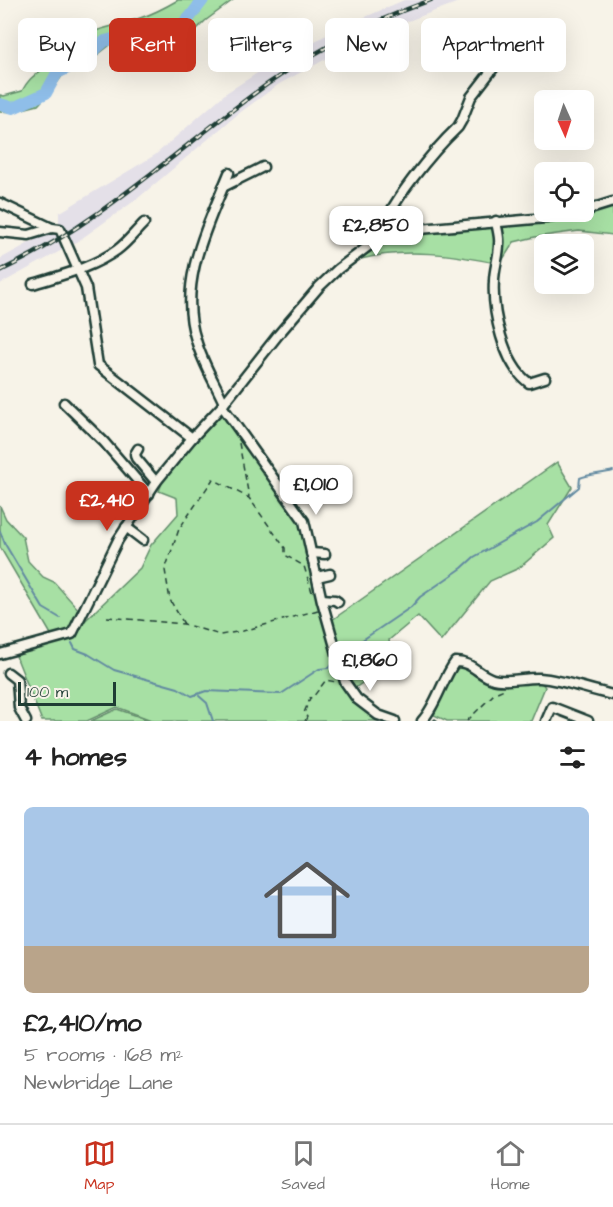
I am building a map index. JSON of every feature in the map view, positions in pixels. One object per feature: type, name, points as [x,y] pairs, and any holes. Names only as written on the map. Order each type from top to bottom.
[{"type":"street","points":[[382,236],[384,223],[425,161],[458,127],[471,97],[490,72]]},
{"type":"street","points":[[223,187],[263,167]]},
{"type":"street","points":[[228,173],[194,264],[192,311],[195,340],[223,405],[304,521],[317,577],[320,602],[345,681],[357,699],[378,715],[395,721]]},
{"type":"street","points":[[594,207],[613,201]]},
{"type":"street","points":[[0,203],[52,228],[60,229],[86,288],[98,365],[192,438]]},
{"type":"street","points":[[0,654],[72,634],[117,540],[156,482],[223,405],[278,334],[319,287],[339,269],[382,236],[397,231],[534,219]]},
{"type":"street","points":[[496,221],[500,243],[494,279],[494,295],[501,336],[523,379],[529,383],[545,378]]},
{"type":"street","points":[[33,284],[78,271],[118,249],[144,223]]},
{"type":"street","points":[[0,232],[29,235],[52,228]]},
{"type":"street","points":[[64,403],[104,442],[148,494]]},
{"type":"street","points":[[138,449],[135,454],[136,458],[156,482]]},
{"type":"street","points":[[126,527],[143,540]]},
{"type":"street","points":[[311,553],[325,554]]},
{"type":"street","points":[[317,577],[330,574]]},
{"type":"street","points":[[320,602],[334,600],[338,602]]},
{"type":"street","points":[[422,721],[428,715],[445,676],[455,662],[464,662],[492,679],[542,678],[613,695]]},
{"type":"street","points":[[8,673],[17,680],[19,708],[26,721]]},
{"type":"street","points":[[546,721],[552,707],[588,721]]},
{"type":"path","points":[[107,617],[184,624],[220,635],[243,631],[320,602],[304,566],[285,555],[285,548],[249,498],[235,424]]},
{"type":"path","points":[[184,624],[170,600],[165,570],[179,529],[213,479],[249,498]]},
{"type":"path","points":[[305,721],[307,717],[304,713],[310,698],[326,680],[340,682]]},
{"type":"path","points":[[467,721],[495,693],[504,689]]},
{"type":"path","points":[[433,721],[435,719],[438,721]]},
{"type":"shaded area","points":[[404,0],[464,0],[409,21],[409,18],[363,18]]},
{"type":"shaded area","points":[[325,36],[325,60],[313,66],[313,42]]},
{"type":"shaded area","points":[[259,72],[302,72],[279,84],[238,114],[137,199],[71,246],[59,222],[59,213],[155,155],[226,93]]},
{"type":"shaded area","points":[[51,231],[57,231],[64,249],[0,284],[0,259]]},
{"type":"green space","points":[[178,0],[233,0],[196,30],[196,18],[140,18]]},
{"type":"green space","points":[[109,27],[109,46],[97,55],[97,30]]},
{"type":"green space","points":[[39,72],[70,72],[62,76],[38,105],[11,112],[0,111],[0,95],[22,91],[30,79]]},
{"type":"green space","points":[[613,206],[613,235],[579,231],[534,234],[534,237],[514,242],[500,264],[448,255],[413,253],[395,253],[361,259],[383,240],[400,234],[534,216],[534,222],[594,222],[594,208]]},
{"type":"green space","points":[[222,406],[304,521],[345,682],[366,705],[397,721],[154,721],[117,707],[87,721],[42,721],[16,656],[69,636],[140,568],[151,545],[178,514],[177,498],[159,491],[168,468]]},
{"type":"green space","points":[[557,462],[572,487],[548,525],[554,538],[519,568],[490,581],[441,641],[418,616],[389,640],[392,662],[355,688],[346,677],[332,620]]},
{"type":"green space","points":[[0,506],[6,519],[23,537],[28,561],[43,577],[54,582],[80,611],[70,630],[52,636],[0,547]]},
{"type":"green space","points":[[457,665],[463,665],[490,681],[541,682],[545,687],[531,721],[447,721],[434,715]]},
{"type":"green space","points":[[117,709],[152,721],[91,721]]},
{"type":"waterway","points":[[0,104],[13,108],[46,93],[57,73],[82,61],[105,41],[120,37],[136,38],[151,26],[177,29],[203,0]]},
{"type":"waterway","points":[[72,643],[75,649],[114,670],[178,688],[192,696],[206,691],[281,694],[319,669],[328,668],[474,557],[537,522],[579,487],[580,478],[613,471]]},
{"type":"waterway","points":[[0,531],[5,544],[43,608],[60,618]]},
{"type":"waterway","points":[[199,696],[207,703],[213,721]]},
{"type":"railway","points":[[0,271],[33,254],[96,214],[264,86],[309,57],[357,31],[431,0]]}]
